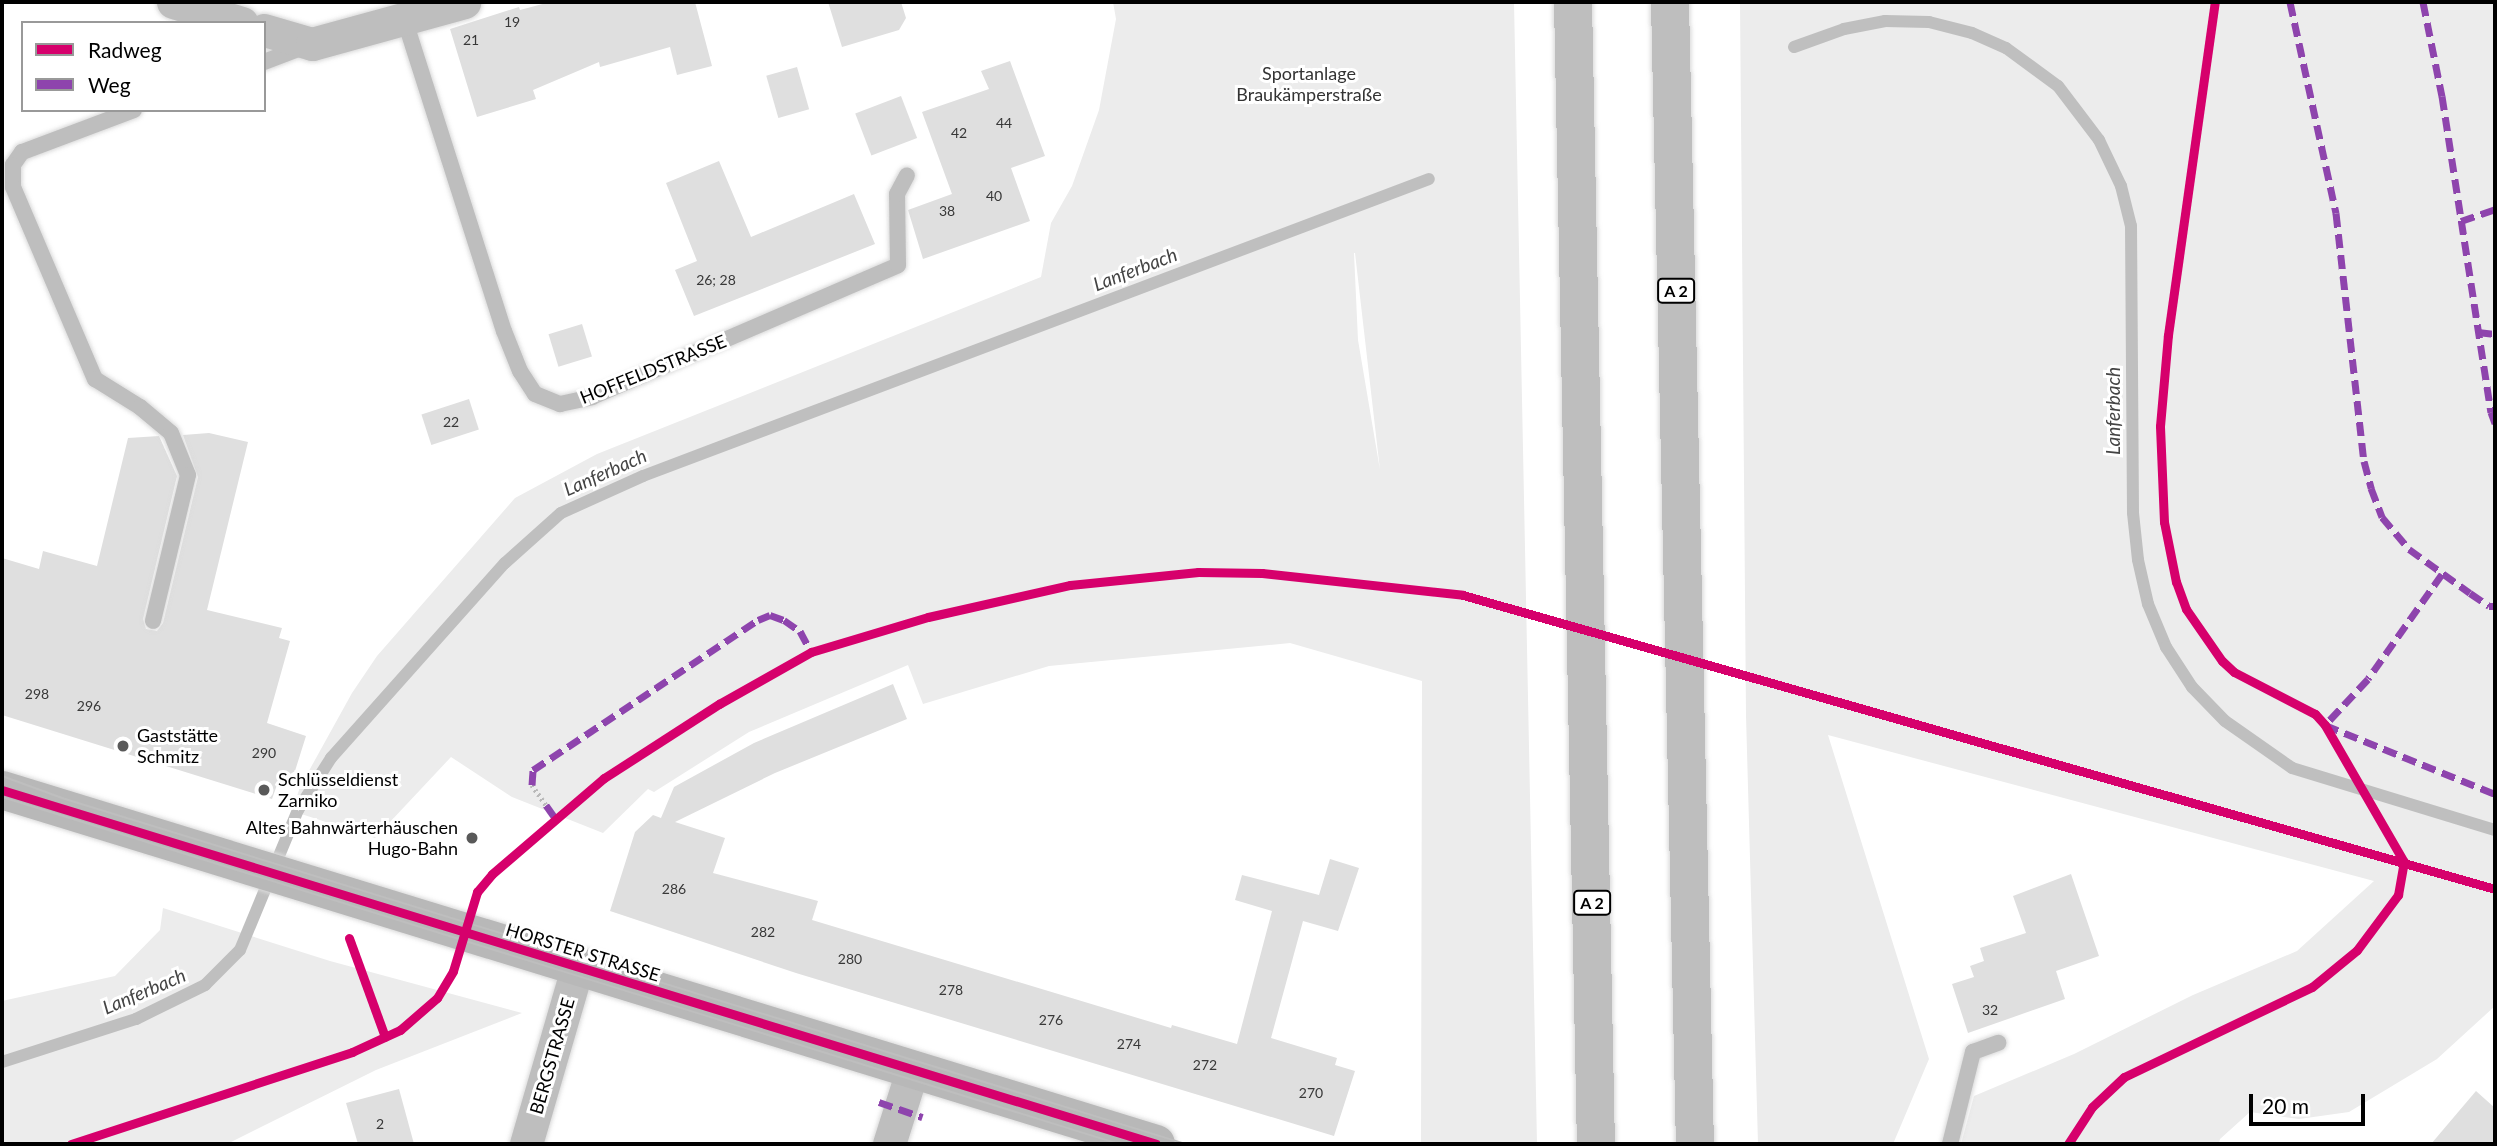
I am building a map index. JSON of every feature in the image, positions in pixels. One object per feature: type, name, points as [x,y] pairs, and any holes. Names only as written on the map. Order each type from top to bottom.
[{"type":"highway","name":"A 2","points":[[1573,2],[1596,1144]]},
{"type":"highway","name":"A 2","points":[[1670,2],[1695,1144]]},
{"type":"main road","name":"HORSTER STRASSE","points":[[2,790],[1156,1144]]},
{"type":"street","points":[[173,2],[235,21]]},
{"type":"street","points":[[266,31],[312,44],[464,2]]},
{"type":"street","name":"BERGSTRASSE","points":[[526,1144],[577,968]]},
{"type":"street","points":[[889,1144],[912,1071]]},
{"type":"lane","name":"HOFFELDSTRASSE","points":[[404,18],[504,331],[520,371],[535,394],[560,404],[592,397],[898,265],[897,194],[907,175]]},
{"type":"lane","points":[[266,61],[312,44]]},
{"type":"lane","points":[[129,112],[22,152],[13,164],[13,187],[95,379],[140,407],[171,433],[188,475],[153,621]]},
{"type":"lane","points":[[1950,1144],[1973,1052],[1998,1044]]},
{"type":"path","points":[[532,785],[546,805]]},
{"type":"green space","name":"Sportanlage Braukämperstraße","points":[[1113,2],[1514,2],[1537,1144],[1421,1144],[1422,681],[1290,643],[1049,666],[923,704],[908,665],[749,732],[654,792],[648,789],[603,833],[512,797],[451,757],[375,838],[292,811],[300,787],[352,693],[377,656],[515,498],[597,454],[1041,277],[1051,223],[1072,186],[1099,110],[1116,19]],"holes":[[[1355,253],[1380,470],[1358,340]]]},
{"type":"green space","points":[[1740,2],[2495,2],[2495,1006],[2437,1059],[2349,1112],[2299,1119],[2250,1112],[2220,1139],[2219,1144],[1961,1144],[1974,1096],[2074,1054],[2193,995],[2297,951],[2374,881],[1828,735],[1929,1059],[1893,1144],[1758,1144],[1746,716]]},
{"type":"green space","points":[[163,908],[330,961],[522,1013],[376,1070],[227,1144],[2,1144],[2,1001],[115,976],[160,930]]},
{"type":"building","points":[[550,2],[695,2],[712,66],[677,75],[670,47],[600,67],[599,62],[533,90],[536,99],[477,117],[450,29],[519,7],[520,10]]},
{"type":"building","points":[[828,2],[901,2],[906,18],[899,30],[842,47]]},
{"type":"building","points":[[1010,61],[1045,156],[1011,168],[1030,221],[923,259],[908,210],[952,194],[922,112],[989,89],[981,71]]},
{"type":"building","points":[[797,67],[809,109],[778,118],[766,76]]},
{"type":"building","points":[[901,96],[917,138],[871,156],[855,114]]},
{"type":"building","points":[[719,161],[751,237],[854,194],[875,244],[694,316],[675,270],[697,261],[666,183]]},
{"type":"building","points":[[582,324],[592,357],[558,367],[549,334]]},
{"type":"building","points":[[469,399],[479,429],[431,445],[421,414]]},
{"type":"building","points":[[209,433],[248,442],[207,610],[282,628],[279,638],[290,641],[267,723],[306,736],[295,771],[278,782],[272,799],[2,715],[2,558],[39,569],[43,551],[97,566],[128,438],[159,436],[177,476],[143,619],[146,629],[157,631],[163,623],[198,477],[183,435]]},
{"type":"building","points":[[893,684],[907,719],[775,773],[675,822],[725,838],[713,873],[818,901],[812,920],[1171,1028],[1172,1025],[1237,1044],[1272,911],[1235,900],[1242,875],[1319,895],[1330,859],[1359,868],[1338,931],[1303,921],[1271,1038],[1337,1058],[1335,1065],[1355,1071],[1334,1136],[796,973],[610,911],[635,832],[653,815],[661,818],[674,787],[754,743]]},
{"type":"building","points":[[2071,874],[2099,956],[2056,971],[2065,999],[1968,1033],[1952,984],[1974,977],[1970,966],[1984,961],[1980,948],[2026,933],[2013,896]]},
{"type":"building","points":[[399,1089],[414,1144],[358,1144],[346,1103]]},
{"type":"building","points":[[2476,1091],[2495,1108],[2495,1144],[2431,1144]]},
{"type":"waterway","name":"Lanferbach","points":[[1794,47],[1844,29],[1885,21],[1929,22],[1972,33],[2006,48],[2058,86],[2099,140],[2121,186],[2131,226],[2133,513],[2138,560],[2148,604],[2166,647],[2192,687],[2225,721],[2292,768],[2495,830]]},
{"type":"waterway","name":"Lanferbach","points":[[2,1062],[136,1019],[205,985],[240,950],[298,810],[331,758],[505,563],[561,513],[643,476],[1429,179]]},
{"type":"tram line","points":[[2,776],[65,799],[1186,1144]]},
{"type":"tram line","points":[[2,797],[1119,1144]]},
{"type":"marked path","points":[[2290,2],[2336,213],[2364,461],[2371,488],[2382,517],[2409,549],[2489,606],[2495,606]]},
{"type":"marked path","points":[[2423,2],[2442,96],[2491,412],[2495,423]]},
{"type":"marked path","points":[[2461,221],[2495,209]]},
{"type":"marked path","points":[[2478,332],[2495,334]]},
{"type":"marked path","points":[[2442,574],[2368,679],[2325,725],[2495,794]]},
{"type":"marked path","points":[[532,785],[533,770],[758,620],[770,615],[784,620],[800,631],[811,652]]},
{"type":"marked path","points":[[546,805],[555,818]]},
{"type":"marked path","points":[[879,1102],[922,1117]]},
{"type":"cycle path","points":[[2068,1144],[2092,1107],[2124,1077],[2312,987],[2357,950],[2398,895],[2404,862],[2325,725],[2315,714],[2234,672],[2222,661],[2186,609],[2176,582],[2164,522],[2160,426],[2168,335],[2215,2]]},
{"type":"cycle path","points":[[71,1144],[352,1052],[400,1030],[437,998],[453,971],[477,892],[492,874],[604,778],[719,704],[811,652],[928,617],[1070,585],[1198,572],[1262,573],[1463,595],[2495,889]]},
{"type":"cycle path","points":[[2,790],[1156,1144]]},
{"type":"cycle path","points":[[349,938],[385,1037]]},
{"type":"place","name":"Gaststätte Schmitz","points":[[123,746]]},
{"type":"place","name":"Schlüsseldienst Zarniko","points":[[264,790]]},
{"type":"place","name":"Altes Bahnwärterhäuschen Hugo-Bahn","points":[[472,838]]}]
